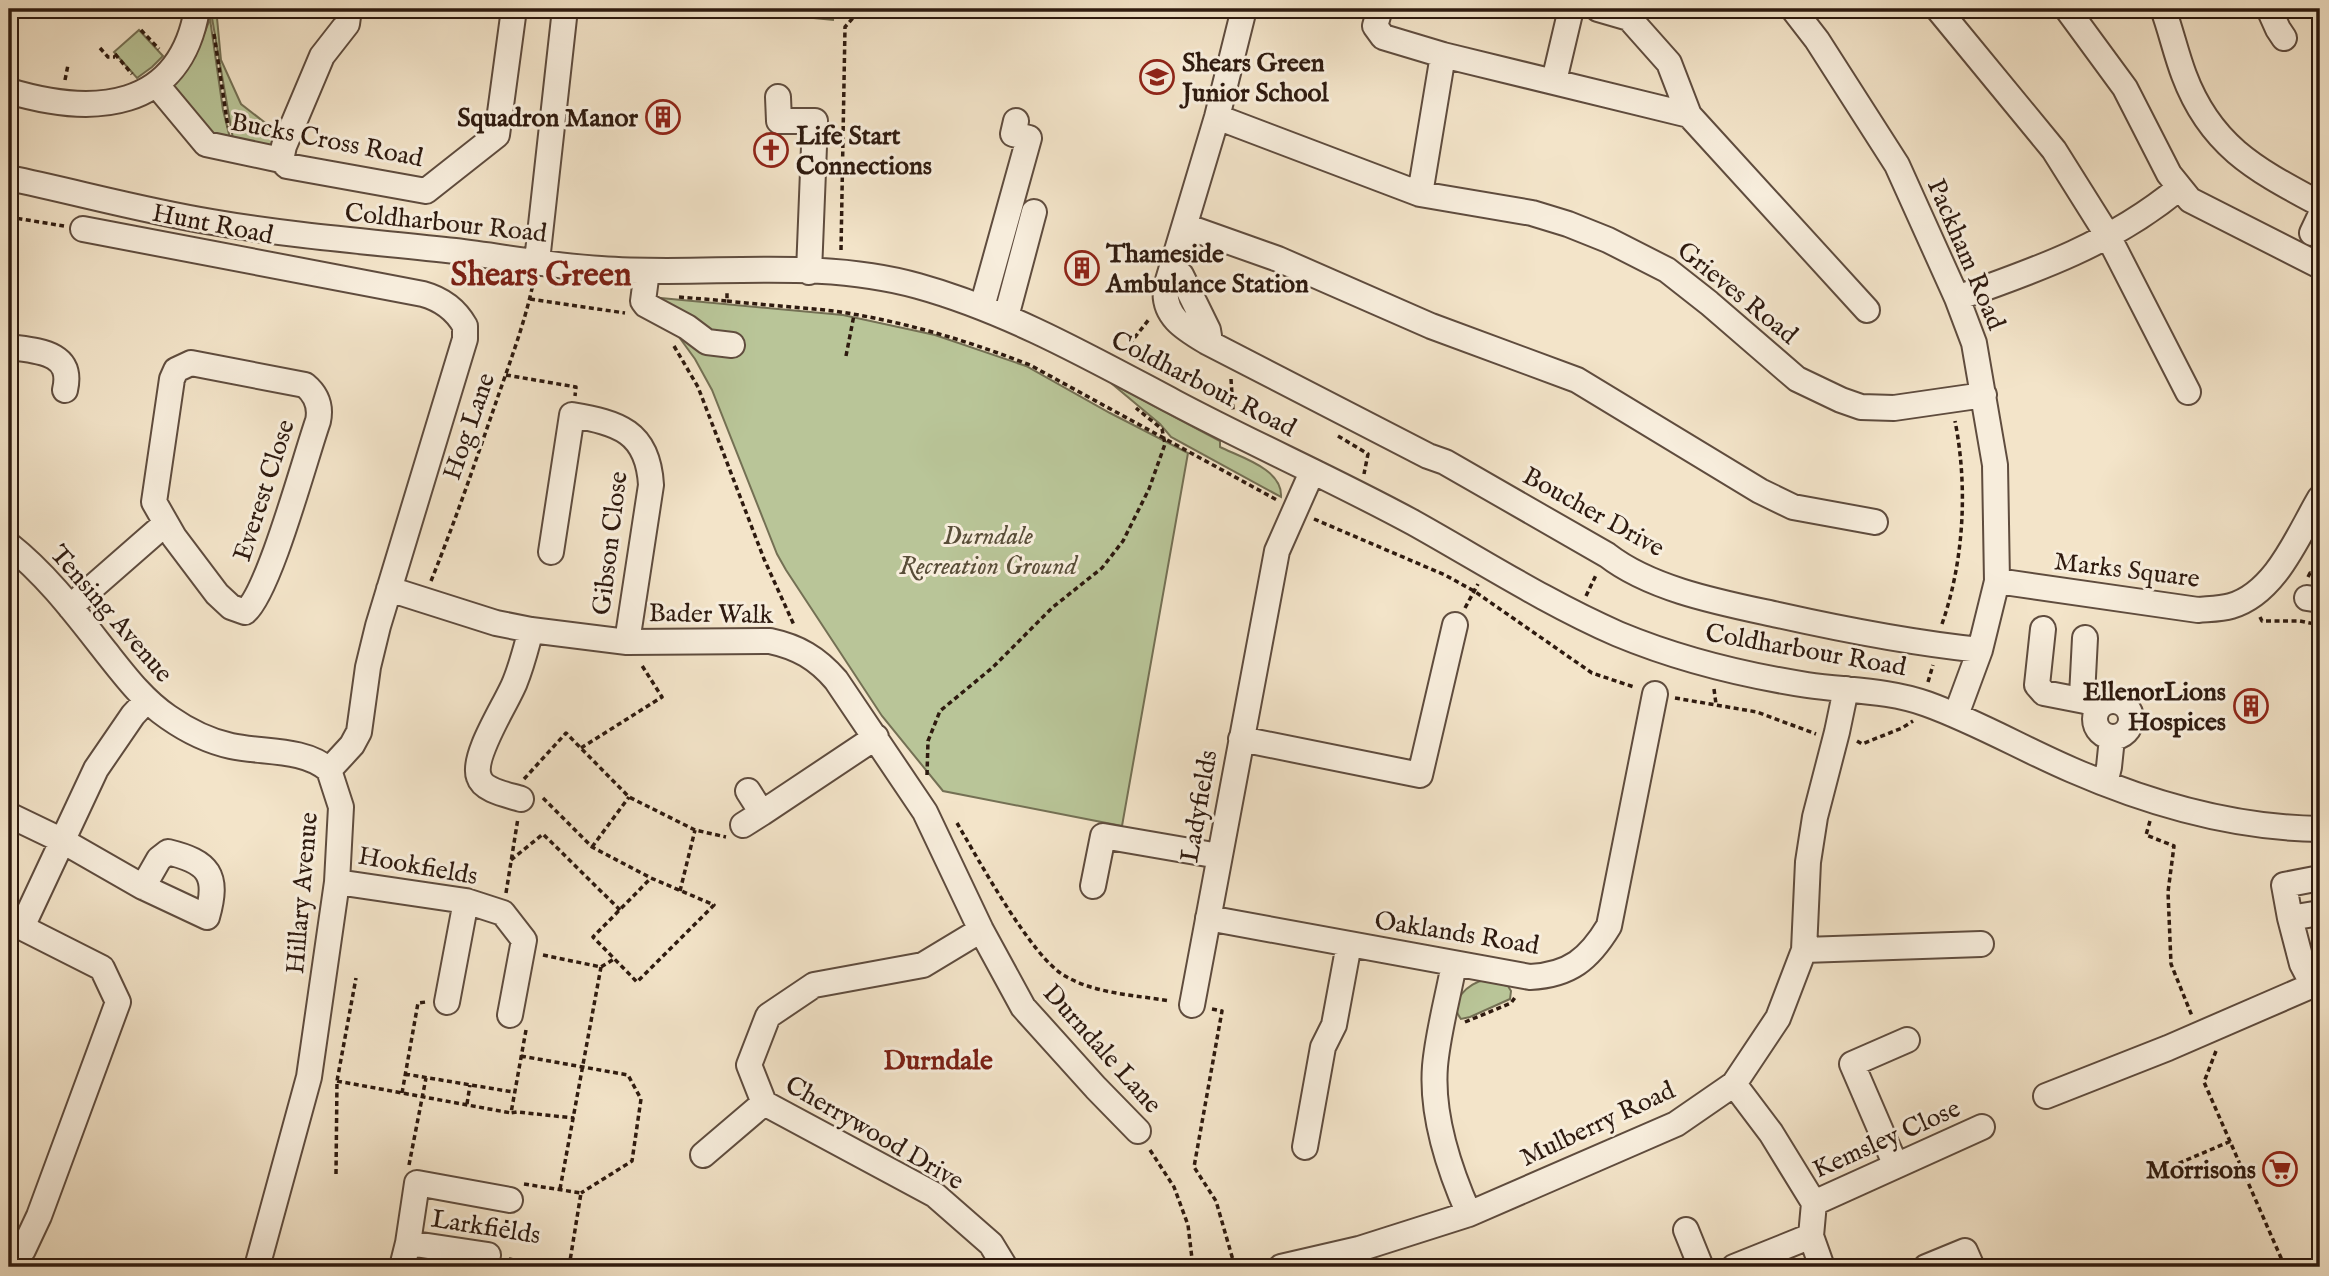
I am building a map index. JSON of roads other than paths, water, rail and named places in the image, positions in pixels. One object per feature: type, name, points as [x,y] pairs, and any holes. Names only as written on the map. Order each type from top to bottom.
[{"type":"street","points":[[9,91],[93,105],[121,102],[182,55],[194,27],[197,9]]},
{"type":"street","points":[[281,160],[284,146],[322,56],[347,24],[349,9]]},
{"type":"street","name":"Bucks Cross Road","points":[[147,82],[206,144],[281,160],[287,166],[426,191],[497,135],[514,9]]},
{"type":"street","points":[[537,261],[565,9]]},
{"type":"street","points":[[1244,9],[1217,117],[1185,226],[1278,259],[1431,326],[1577,380],[1760,491],[1793,507],[1875,522]]},
{"type":"street","points":[[1380,9],[1375,26],[1383,37],[1443,55],[1689,115]]},
{"type":"street","points":[[1554,81],[1571,9]]},
{"type":"street","points":[[1598,9],[1629,18],[1669,63],[1689,115],[1867,310]]},
{"type":"street","name":"Packham Road","points":[[1793,9],[1897,165],[1957,298],[1974,343],[1995,465],[1997,581],[1980,650],[1956,715]]},
{"type":"street","points":[[1938,9],[2054,150],[2108,236],[2188,392]]},
{"type":"street","points":[[2067,9],[2125,88],[2179,188],[2196,205],[2320,266]]},
{"type":"street","points":[[2163,9],[2190,90],[2203,114],[2227,145],[2261,172],[2320,204]]},
{"type":"street","points":[[2269,9],[2284,38]]},
{"type":"street","points":[[1420,194],[1443,55]]},
{"type":"street","points":[[778,97],[779,121],[814,121],[809,272]]},
{"type":"street","name":"Grieves Road","points":[[1217,117],[1420,194],[1545,217],[1593,233],[1648,259],[1692,289],[1790,373],[1829,396],[1861,407],[1877,408],[1905,407],[1984,395]]},
{"type":"street","points":[[982,307],[1029,138],[1013,134],[1016,121]]},
{"type":"street","name":"Coldharbour Road","points":[[9,178],[209,222],[335,240],[600,269],[641,293],[728,269],[841,273],[919,286],[1006,317],[1418,526],[1573,612],[1655,648],[1746,673],[1809,685],[1900,695],[1956,715],[2058,764],[2176,807],[2225,819],[2290,828],[2320,829]]},
{"type":"street","points":[[1957,298],[2038,270],[2108,236],[2150,212],[2179,188]]},
{"type":"street","points":[[1006,317],[1034,212]]},
{"type":"street","name":"Boucher Drive","points":[[1185,226],[1172,269],[1181,275],[1203,320],[1209,336],[1207,342],[1428,456],[1445,462],[1619,564],[1693,596],[1880,638],[1980,650]]},
{"type":"street","name":"Hunt Road","points":[[83,229],[423,294],[441,301],[458,315],[465,326],[466,334],[389,589]]},
{"type":"street","points":[[332,276],[335,240]]},
{"type":"street","points":[[641,293],[646,305],[687,327],[707,342],[732,345]]},
{"type":"street","points":[[9,348],[53,355],[64,366],[67,379],[65,390]]},
{"type":"street","name":"Everest Close","points":[[193,364],[300,384],[310,389],[319,406],[318,421],[266,578],[247,611],[238,611],[223,600],[166,523],[154,498],[170,387],[176,370],[193,364]]},
{"type":"street","name":"Gibson Close","points":[[551,552],[572,415],[608,421],[626,431],[639,444],[649,464],[650,485],[627,642]]},
{"type":"street","name":"Ladyfields","points":[[1192,1005],[1277,551],[1312,472]]},
{"type":"street","name":"Marks Square","points":[[1997,581],[2198,610],[2231,606],[2273,578],[2320,498]]},
{"type":"street","points":[[70,607],[166,523]]},
{"type":"street","name":"Tensing Avenue","points":[[9,545],[40,572],[147,700],[169,718],[207,739],[242,748],[303,757],[319,762],[329,770]]},
{"type":"street","points":[[329,770],[359,732],[370,657],[389,589]]},
{"type":"street","name":"Bader Walk","points":[[389,589],[496,623],[531,631],[627,642],[770,641],[806,652]]},
{"type":"street","points":[[1241,739],[1420,775],[1455,625]]},
{"type":"street","points":[[2043,629],[2037,685],[2044,694],[2093,704],[2117,701],[2130,713],[2131,725],[2128,730],[2112,738],[2105,783]]},
{"type":"street","points":[[524,797],[491,789],[480,781],[477,774],[485,742],[514,686],[531,631]]},
{"type":"street","points":[[2085,638],[2082,696],[2093,704]]},
{"type":"street","name":"Durndale Lane","points":[[806,652],[822,664],[836,680],[925,813],[981,930],[1023,1007],[1138,1131]]},
{"type":"street","name":"Mulberry Road","points":[[1281,1267],[1363,1258],[1676,1124],[1734,1084],[1778,1018],[1804,950],[1808,862],[1815,817],[1846,689]]},
{"type":"street","points":[[9,1267],[23,1250],[39,1216],[118,1002],[102,968],[15,924],[106,752],[147,700]]},
{"type":"street","name":"Oaklands Road","points":[[1208,918],[1530,977],[1547,976],[1582,961],[1596,948],[1609,926],[1668,700]]},
{"type":"street","points":[[748,791],[752,819],[876,737]]},
{"type":"street","name":"Hillary Avenue","points":[[257,1267],[309,1077],[337,882],[341,807],[329,770]]},
{"type":"street","points":[[9,815],[61,840],[143,887]]},
{"type":"street","points":[[1093,886],[1103,836],[1219,856]]},
{"type":"street","points":[[2046,1096],[2168,1048],[2209,1038],[2317,983],[2302,964],[2284,885],[2320,878]]},
{"type":"street","name":"Hookfields","points":[[337,882],[466,901],[503,913],[524,940],[510,1015]]},
{"type":"street","points":[[447,1002],[466,901]]},
{"type":"street","points":[[2290,918],[2320,913]]},
{"type":"street","name":"Cherrywood Drive","points":[[981,930],[923,965],[814,985],[768,1016],[749,1065],[764,1103],[935,1195],[991,1244],[1005,1267]]},
{"type":"street","points":[[1305,1147],[1323,1047],[1334,1025],[1349,944]]},
{"type":"street","points":[[1804,950],[1981,944]]},
{"type":"street","points":[[1454,964],[1435,1064],[1434,1084],[1442,1138],[1469,1214]]},
{"type":"street","points":[[1896,1166],[1852,1064],[1907,1040]]},
{"type":"street","name":"Kemsley Close","points":[[1734,1084],[1771,1133],[1814,1203],[1811,1236],[1822,1267]]},
{"type":"street","points":[[703,1155],[764,1103]]},
{"type":"street","name":"Kemsley Close","points":[[1814,1203],[1982,1127]]},
{"type":"street","name":"Larkfields","points":[[402,1267],[417,1183],[510,1200]]},
{"type":"street","points":[[1686,1230],[1701,1267]]},
{"type":"street","points":[[1734,1267],[1811,1236]]},
{"type":"street","name":"Larkfields","points":[[408,1243],[488,1255]]},
{"type":"street","points":[[1926,1267],[1965,1251],[1972,1267]]},
{"type":"place","name":"Shears Green Junior School","points":[[1157,77]]},
{"type":"place","name":"Squadron Manor","points":[[663,117]]},
{"type":"place","name":"Life Start Connections","points":[[771,150]]},
{"type":"place","name":"Thameside Ambulance Station","points":[[1082,268]]},
{"type":"place","name":"EllenorLions Hospices","points":[[2251,706]]},
{"type":"place","name":"Morrisons","points":[[2280,1169]]},
{"type":"district","name":"Shears Green","points":[[541,273]]},
{"type":"district","name":"Durndale","points":[[938,1059]]},
{"type":"park label","name":"Durndale Recreation Ground","points":[[988,550]]}]
